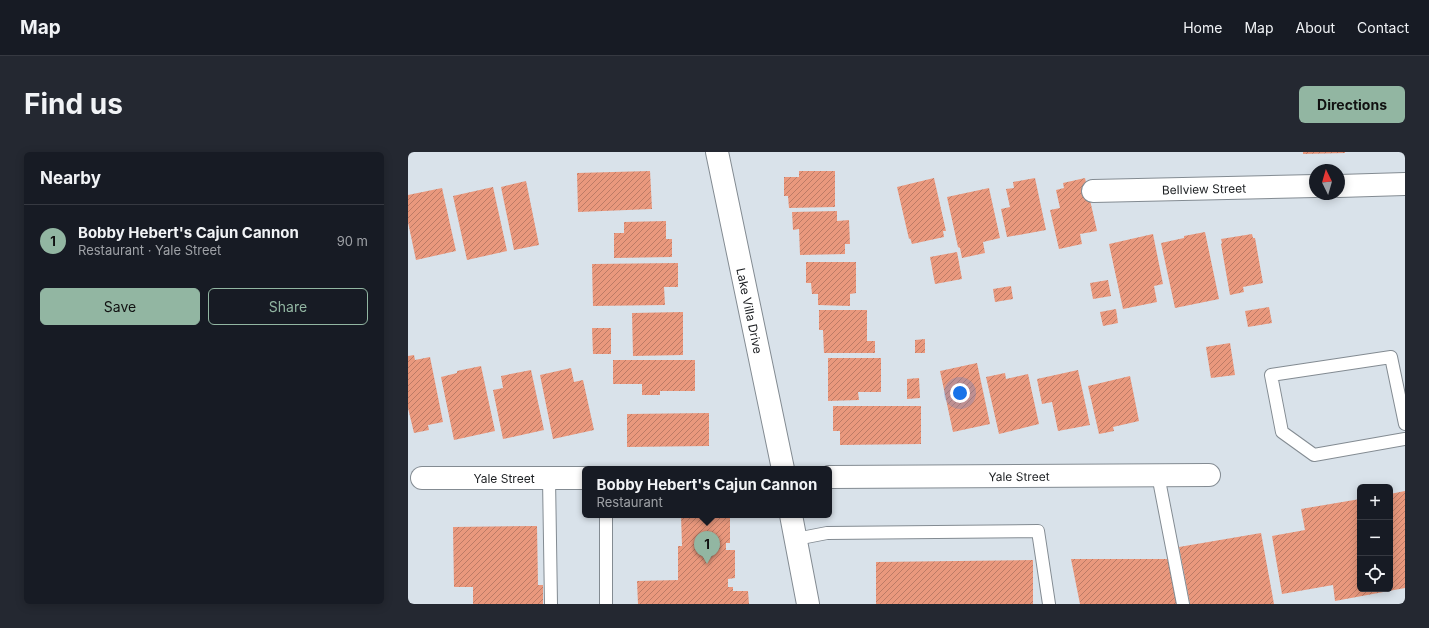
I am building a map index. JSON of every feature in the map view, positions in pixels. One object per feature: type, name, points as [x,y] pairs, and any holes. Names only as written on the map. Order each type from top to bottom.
[{"type":"street","name":"Lake Villa Drive","points":[[717,152],[782,466]]},
{"type":"street","points":[[1345,186],[1405,184]]},
{"type":"street","name":"Bellview Street","points":[[1093,191],[1309,186]]},
{"type":"street","name":"Yale Street","points":[[832,477],[1209,475]]},
{"type":"street","name":"Yale Street","points":[[422,478],[582,478]]},
{"type":"street","points":[[792,518],[808,604]]},
{"type":"lane","points":[[1405,424],[1391,357],[1271,375],[1282,432],[1314,455],[1405,439]]},
{"type":"lane","points":[[1158,475],[1183,604]]},
{"type":"lane","points":[[549,478],[551,604]]},
{"type":"lane","points":[[606,518],[606,604]]},
{"type":"lane","points":[[796,539],[827,533],[1038,531],[1049,604]]},
{"type":"building","points":[[1303,152],[1345,152],[1345,153],[1303,154]]},
{"type":"building","points":[[650,171],[652,209],[578,212],[577,173]]},
{"type":"building","points":[[799,171],[835,171],[835,207],[789,208],[788,196],[784,196],[784,177],[799,177]]},
{"type":"building","points":[[934,178],[946,231],[943,231],[944,237],[912,244],[910,238],[909,239],[897,187]]},
{"type":"building","points":[[1035,178],[1046,230],[1007,237],[1001,209],[1010,207],[1006,189],[1014,188],[1013,182]]},
{"type":"building","points":[[1085,178],[1097,231],[1080,234],[1082,244],[1059,249],[1050,210],[1060,208],[1056,190],[1064,188],[1063,183]]},
{"type":"building","points":[[526,181],[539,245],[514,250],[501,187]]},
{"type":"building","points":[[493,187],[507,251],[467,260],[453,196]]},
{"type":"building","points":[[442,188],[456,251],[416,260],[408,222],[408,195]]},
{"type":"building","points":[[989,188],[1000,238],[983,242],[985,253],[962,258],[960,248],[958,247],[947,197]]},
{"type":"building","points":[[837,211],[837,221],[849,220],[850,244],[845,244],[845,254],[800,255],[799,229],[793,230],[792,212]]},
{"type":"building","points":[[666,221],[666,239],[672,239],[672,257],[614,258],[614,233],[624,233],[624,222]]},
{"type":"building","points":[[1205,232],[1219,299],[1175,308],[1161,243],[1184,238],[1184,236]]},
{"type":"building","points":[[1153,234],[1163,284],[1154,286],[1157,302],[1123,309],[1109,244]]},
{"type":"building","points":[[1252,234],[1253,238],[1255,238],[1263,283],[1243,287],[1244,292],[1230,295],[1221,239]]},
{"type":"building","points":[[957,252],[962,279],[935,284],[930,257]]},
{"type":"building","points":[[806,262],[856,262],[856,293],[850,294],[850,306],[818,305],[818,294],[812,294],[811,283],[806,283]]},
{"type":"building","points":[[678,263],[678,287],[664,287],[665,305],[593,306],[592,264]]},
{"type":"building","points":[[1108,280],[1111,296],[1093,299],[1090,283]]},
{"type":"building","points":[[1011,286],[1013,299],[995,302],[993,289]]},
{"type":"building","points":[[1269,307],[1272,323],[1248,327],[1245,311]]},
{"type":"building","points":[[1116,309],[1118,323],[1103,326],[1100,312]]},
{"type":"building","points":[[819,310],[867,310],[867,341],[875,341],[875,353],[824,353],[823,330],[819,330]]},
{"type":"building","points":[[683,312],[683,355],[633,356],[632,313]]},
{"type":"building","points":[[592,328],[611,328],[611,354],[593,354]]},
{"type":"building","points":[[925,339],[925,353],[915,353],[915,340]]},
{"type":"building","points":[[1230,343],[1235,375],[1211,378],[1206,347]]},
{"type":"building","points":[[414,355],[415,360],[430,357],[443,422],[428,425],[429,430],[414,433],[408,408],[408,356]]},
{"type":"building","points":[[828,358],[881,358],[881,392],[858,392],[859,400],[828,401]]},
{"type":"building","points":[[613,360],[695,360],[695,391],[660,391],[660,395],[642,395],[642,384],[613,384]]},
{"type":"building","points":[[977,363],[990,424],[953,432],[940,371]]},
{"type":"building","points":[[481,366],[495,431],[454,440],[441,377],[457,373],[457,371]]},
{"type":"building","points":[[571,368],[574,382],[583,380],[594,430],[553,439],[540,375]]},
{"type":"building","points":[[531,370],[544,430],[503,439],[493,390],[503,388],[501,376]]},
{"type":"building","points":[[1078,370],[1090,425],[1058,431],[1052,402],[1042,404],[1037,379]]},
{"type":"building","points":[[1005,373],[1006,379],[1028,374],[1039,424],[999,434],[986,377]]},
{"type":"building","points":[[1130,376],[1139,421],[1113,427],[1114,431],[1099,434],[1088,386]]},
{"type":"building","points":[[919,378],[920,398],[907,399],[907,379]]},
{"type":"building","points":[[833,406],[921,406],[921,444],[840,445],[840,431],[833,431]]},
{"type":"building","points":[[709,413],[709,446],[627,447],[627,414]]},
{"type":"building","points":[[1405,491],[1405,588],[1393,590],[1393,520],[1393,493]]},
{"type":"building","points":[[1357,500],[1357,592],[1383,592],[1335,601],[1333,585],[1282,594],[1272,536],[1305,530],[1301,509]]},
{"type":"building","points":[[681,518],[730,518],[730,543],[726,543],[726,550],[735,550],[735,578],[728,579],[728,587],[733,587],[733,591],[748,591],[749,604],[638,604],[637,581],[678,580],[678,546],[682,546]]},
{"type":"building","points":[[537,526],[538,585],[543,585],[543,604],[473,604],[473,587],[454,587],[453,527]]},
{"type":"building","points":[[1261,533],[1274,604],[1190,604],[1179,547]]},
{"type":"building","points":[[1071,559],[1167,559],[1171,561],[1179,604],[1080,604]]},
{"type":"building","points":[[1033,560],[1033,604],[876,604],[876,562]]},
{"type":"place","name":"Bobby Hebert's Cajun Cannon","points":[[707,564]]}]
